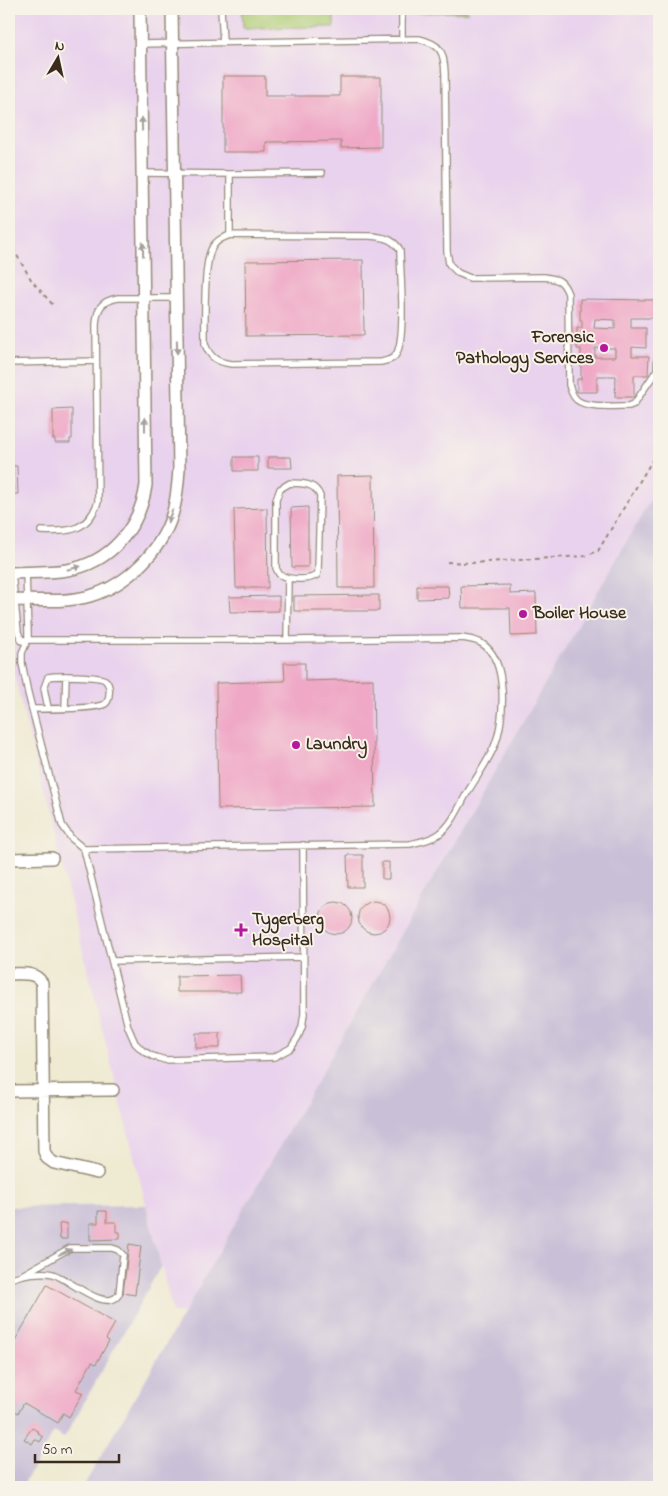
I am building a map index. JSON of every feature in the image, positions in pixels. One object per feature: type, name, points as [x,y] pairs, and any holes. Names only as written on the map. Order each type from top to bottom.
[{"type":"street","points":[[10,573],[65,570],[81,567],[96,560],[118,544],[132,526],[146,486],[140,9]]},
{"type":"street","points":[[16,600],[79,598],[99,592],[118,582],[141,565],[158,543],[172,515],[179,469],[172,9]]},
{"type":"street","points":[[9,859],[52,858]]},
{"type":"street","points":[[9,974],[32,975],[42,983],[43,1142],[47,1158],[54,1163],[98,1173]]},
{"type":"street","points":[[9,1091],[113,1090]]},
{"type":"lane","points":[[221,9],[223,42]]},
{"type":"lane","points":[[402,9],[402,39]]},
{"type":"lane","points":[[140,44],[402,39],[429,41],[437,46],[442,53],[444,62],[447,251],[450,264],[458,273],[470,278],[544,277],[556,278],[565,285],[568,294],[569,385],[572,394],[577,400],[585,404],[629,406],[634,404],[639,400],[644,387],[657,370],[658,354]]},
{"type":"lane","points":[[142,173],[322,172]]},
{"type":"lane","points":[[230,174],[230,235]]},
{"type":"lane","points":[[230,235],[370,236],[390,240],[396,244],[400,250],[402,339],[396,355],[391,360],[381,362],[232,364],[213,359],[205,344],[207,262],[212,246],[218,240],[230,235]]},
{"type":"lane","points":[[41,531],[62,532],[81,526],[95,512],[98,502],[96,325],[100,308],[109,300],[176,298]]},
{"type":"lane","points":[[9,363],[96,361]]},
{"type":"lane","points":[[290,483],[310,484],[318,490],[321,502],[318,571],[317,575],[311,578],[288,578],[279,574],[276,568],[276,500],[280,489],[290,483]]},
{"type":"lane","points":[[26,572],[16,600],[18,632],[25,640],[453,638],[482,643],[492,655],[499,670],[502,684],[501,718],[494,746],[457,811],[439,834],[426,840],[410,844],[84,849]]},
{"type":"lane","points":[[10,573],[25,640],[22,662],[62,825],[71,838],[84,849],[128,1027],[135,1043],[142,1050],[152,1056],[165,1060],[274,1057],[291,1048],[302,1027],[304,1014],[302,845]]},
{"type":"lane","points":[[287,640],[288,578]]},
{"type":"lane","points":[[32,709],[103,705],[108,700],[109,685],[102,679],[66,676],[48,677],[44,688],[48,708]]},
{"type":"lane","points":[[65,708],[66,676]]},
{"type":"lane","points":[[113,962],[303,957]]},
{"type":"lane","points":[[9,1278],[40,1272],[56,1275],[100,1300],[109,1301],[119,1294],[123,1255],[118,1250],[112,1248],[70,1248],[22,1275]]},
{"type":"path","points":[[9,242],[32,281],[54,306]]},
{"type":"path","points":[[447,562],[470,563],[584,556],[598,550],[659,449]]},
{"type":"shaded area","name":"Tygerberg Hospital","points":[[9,9],[659,9],[659,485],[184,1313],[173,1313],[9,654]]},
{"type":"shaded area","points":[[659,485],[659,1487],[83,1487],[184,1313]]},
{"type":"shaded area","points":[[146,1205],[161,1266],[64,1438],[54,1432],[22,1487],[9,1487],[9,1207]]},
{"type":"green space","points":[[242,9],[334,9],[334,27],[243,28]]},
{"type":"green space","points":[[411,9],[467,9],[468,12],[411,13]]},
{"type":"building","points":[[223,76],[265,76],[265,96],[340,96],[340,77],[381,77],[381,147],[341,148],[341,141],[266,142],[266,152],[223,152]]},
{"type":"building","points":[[363,260],[364,335],[246,336],[245,261]]},
{"type":"building","name":"Forensic Pathology Services","points":[[580,299],[654,300],[654,318],[631,318],[631,328],[646,328],[646,348],[632,347],[632,356],[649,356],[648,375],[634,375],[634,397],[615,397],[616,376],[597,376],[597,392],[577,392],[577,379],[581,379],[581,349],[577,349],[577,328],[582,328],[582,320],[580,320]],"holes":[[[595,319],[615,320],[615,329],[594,328]],[[595,348],[615,348],[615,357],[595,357]]]},
{"type":"building","points":[[72,409],[72,439],[70,439],[70,443],[55,443],[55,439],[53,439],[53,410]]},
{"type":"building","points":[[9,439],[11,439],[11,458],[9,458]]},
{"type":"building","points":[[234,457],[258,457],[258,471],[234,471]]},
{"type":"building","points":[[268,457],[291,457],[292,468],[268,468]]},
{"type":"building","points":[[9,466],[17,466],[18,494],[9,494]]},
{"type":"building","points":[[373,475],[374,588],[338,588],[337,476]]},
{"type":"building","points":[[308,507],[308,567],[292,567],[291,508]]},
{"type":"building","points":[[267,508],[268,588],[236,588],[234,509]]},
{"type":"building","points":[[510,585],[510,594],[536,593],[537,635],[511,636],[510,608],[462,608],[461,586]]},
{"type":"building","points":[[417,586],[448,586],[449,598],[417,599]]},
{"type":"building","points":[[379,595],[379,611],[294,611],[294,596]]},
{"type":"building","points":[[279,596],[279,611],[230,612],[229,597]]},
{"type":"building","name":"Laundry","points":[[284,663],[305,663],[305,681],[373,679],[375,807],[218,809],[216,683],[285,681]]},
{"type":"building","points":[[347,855],[363,855],[363,887],[348,887]]},
{"type":"building","points":[[382,862],[389,862],[389,879],[382,879]]},
{"type":"building","points":[[374,901],[380,902],[385,906],[389,911],[389,923],[385,928],[380,932],[374,933],[368,932],[363,928],[359,923],[358,917],[359,911],[363,906],[368,902]]},
{"type":"building","points":[[336,902],[342,903],[347,907],[351,912],[351,924],[347,929],[342,933],[336,934],[330,933],[325,929],[321,924],[320,918],[321,912],[325,907],[330,903]]},
{"type":"building","points":[[240,975],[241,992],[177,992],[177,976]]},
{"type":"building","points":[[196,1033],[220,1033],[220,1048],[196,1048]]},
{"type":"building","points":[[98,1211],[107,1211],[107,1222],[116,1222],[116,1232],[120,1232],[120,1239],[90,1240],[90,1223],[98,1223]]},
{"type":"building","points":[[67,1223],[67,1239],[60,1239],[59,1224]]},
{"type":"building","points":[[129,1244],[141,1246],[135,1295],[123,1293]]},
{"type":"building","points":[[47,1285],[115,1323],[106,1339],[109,1341],[96,1364],[92,1362],[76,1390],[83,1393],[69,1417],[63,1413],[58,1423],[24,1403],[18,1413],[9,1407],[9,1351]]},
{"type":"building","points":[[32,1428],[43,1437],[40,1442],[35,1439],[32,1444],[24,1439]]},
{"type":"place","name":"Forensic Pathology Services","points":[[604,348]]},
{"type":"place","name":"Boiler House","points":[[523,614]]},
{"type":"place","name":"Laundry","points":[[296,745]]},
{"type":"place","name":"Tygerberg Hospital","points":[[241,930]]}]
